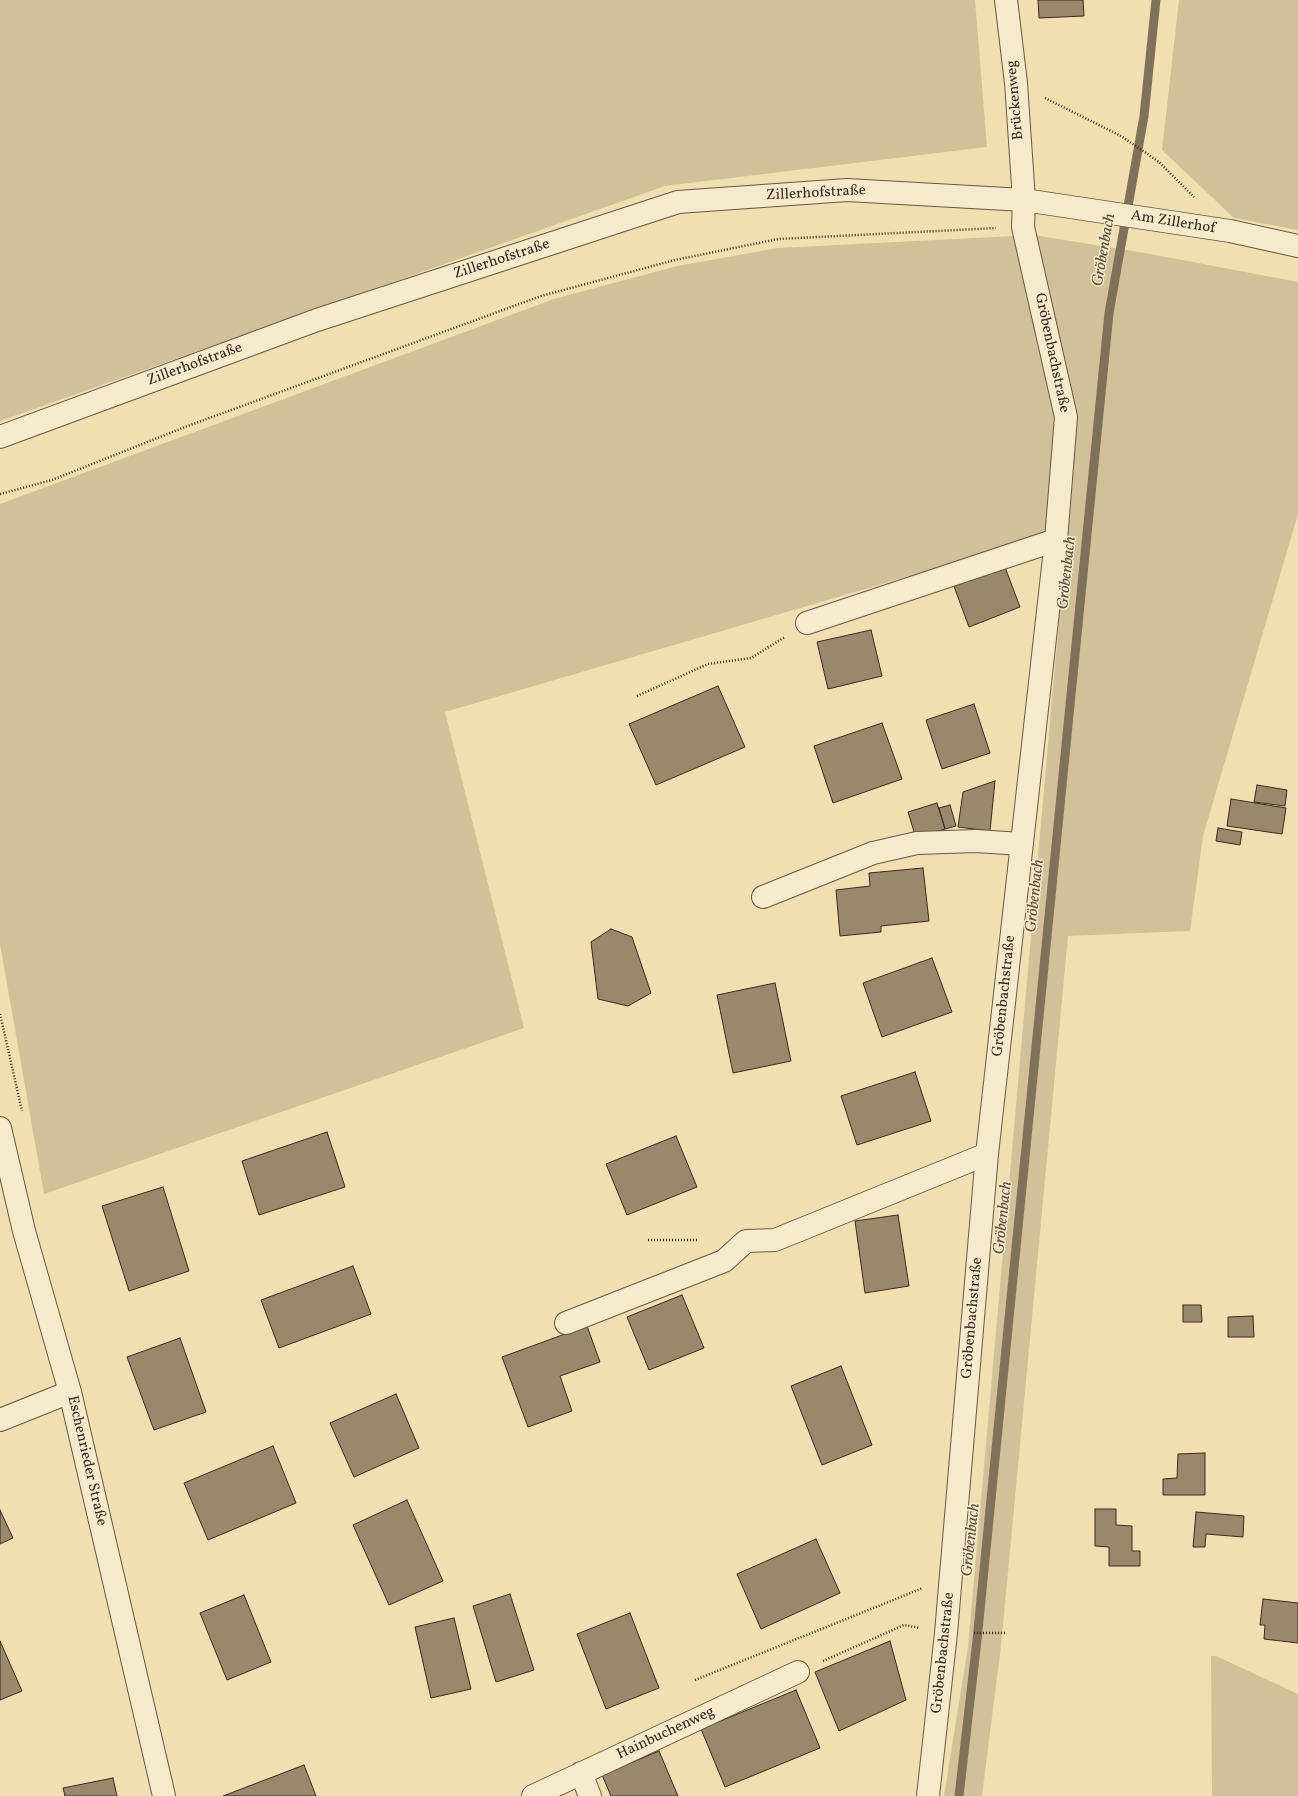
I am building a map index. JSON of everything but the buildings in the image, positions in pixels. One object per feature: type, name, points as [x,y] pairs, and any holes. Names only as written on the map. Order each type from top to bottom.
[{"type":"street","name":"Brückenweg","points":[[1006,0],[1016,83],[1024,200]]},
{"type":"street","name":"Zillerhofstraße","points":[[0,437],[317,320],[678,202],[847,190],[1024,200]]},
{"type":"street","name":"Am Zillerhof","points":[[1024,200],[1230,232],[1298,246]]},
{"type":"street","name":"Gröbenbachstraße","points":[[928,1796],[946,1633],[987,1154],[1056,540],[1066,417],[1023,227],[1024,200]]},
{"type":"street","points":[[807,623],[1056,540]]},
{"type":"street","points":[[763,897],[873,853],[917,843],[976,841],[1022,844]]},
{"type":"street","name":"Eschenrieder Straße","points":[[0,1128],[24,1231],[70,1392],[164,1796]]},
{"type":"street","points":[[566,1323],[724,1261],[746,1241],[775,1240],[987,1154]]},
{"type":"street","points":[[0,1420],[70,1392]]},
{"type":"street","name":"Hainbuchenweg","points":[[533,1796],[798,1672]]},
{"type":"street","points":[[581,1773],[590,1796]]},
{"type":"path","points":[[1016,83],[1121,136],[1159,162]]},
{"type":"path","points":[[0,494],[52,480],[185,428],[541,296],[675,260],[778,239],[1023,227]]},
{"type":"path","points":[[637,696],[708,664],[751,658],[807,623]]},
{"type":"path","points":[[695,1680],[951,1577]]},
{"type":"path","points":[[798,1672],[904,1625],[946,1633],[1007,1633]]},
{"type":"shaded area","points":[[0,0],[975,0],[987,147],[665,186],[0,421]]},
{"type":"shaded area","points":[[1179,0],[1298,0],[1298,230],[1234,218],[1162,150]]},
{"type":"shaded area","points":[[1034,235],[1145,253],[1298,282],[1298,514],[1203,836],[1190,931],[1068,936],[1001,1646],[982,1796],[944,1796],[968,1647],[1067,530],[445,712],[524,1028],[44,1194],[0,944],[0,504],[554,299],[677,266],[778,248]]},
{"type":"shaded area","points":[[1211,1656],[1216,1656],[1298,1694],[1298,1796],[1212,1796]]},
{"type":"waterway","name":"Gröbenbach","points":[[959,1796],[977,1640],[1109,313],[1144,116],[1156,0]]}]
